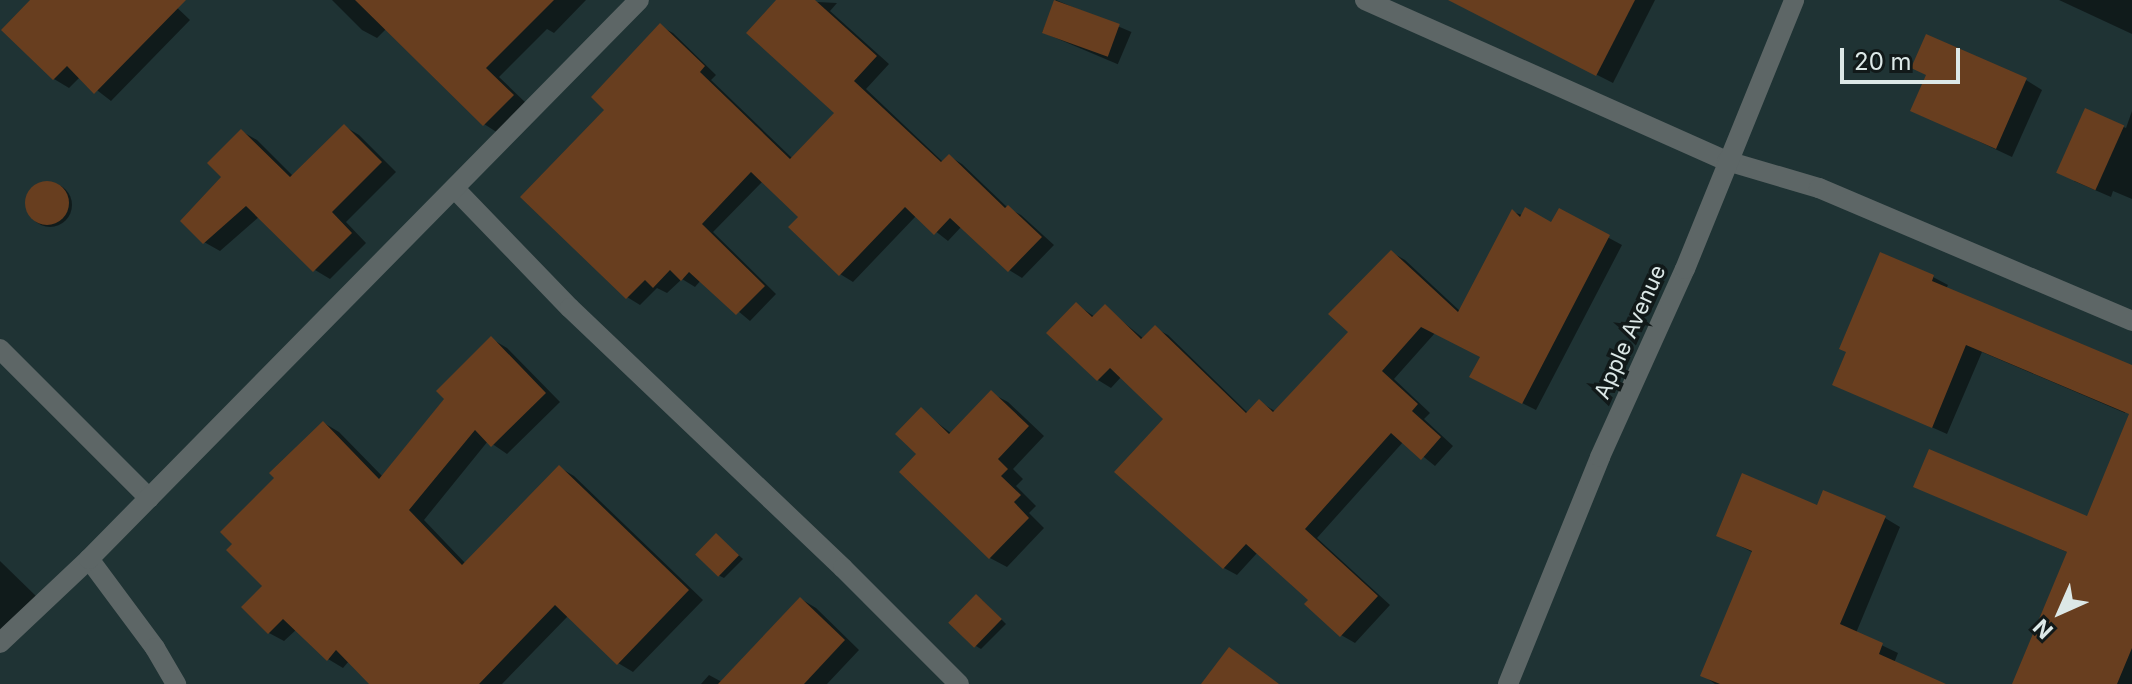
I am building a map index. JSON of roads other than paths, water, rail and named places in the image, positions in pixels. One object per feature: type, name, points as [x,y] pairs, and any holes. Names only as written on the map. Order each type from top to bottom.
[{"type":"street","points":[[0,643],[89,559],[639,0]]},
{"type":"street","points":[[1365,0],[1727,161],[1819,188],[2132,321]]},
{"type":"street","name":"Apple Avenue","points":[[1508,684],[1600,457],[1685,269],[1794,0]]},
{"type":"street","points":[[455,189],[570,308],[843,568],[959,684]]},
{"type":"street","points":[[0,349],[149,498]]},
{"type":"street","points":[[89,559],[155,648],[176,684]]}]
